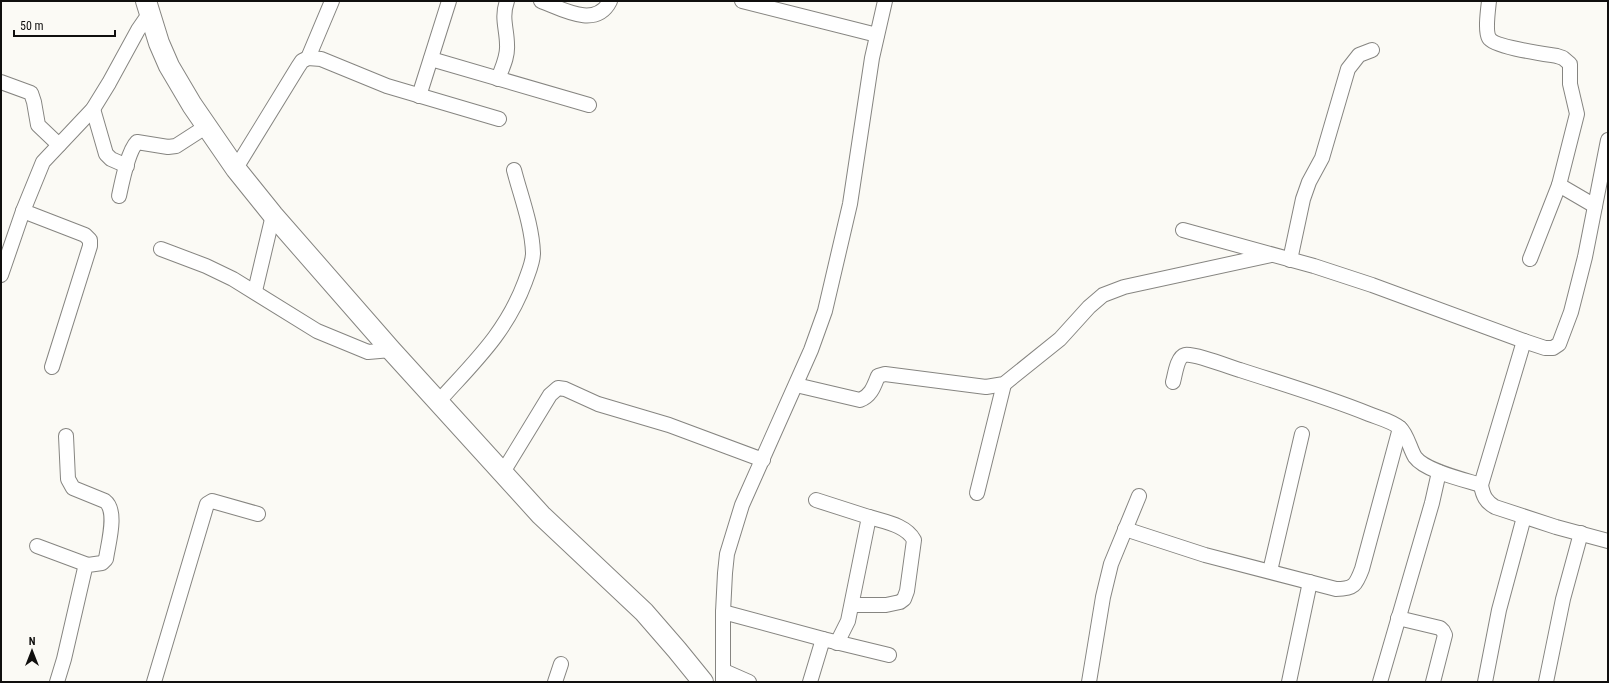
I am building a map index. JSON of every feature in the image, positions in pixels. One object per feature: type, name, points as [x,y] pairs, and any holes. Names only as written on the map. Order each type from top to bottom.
[{"type":"street","points":[[308,58],[332,1]]},
{"type":"street","points":[[418,96],[449,1]]},
{"type":"street","points":[[498,79],[506,57],[507,45],[504,26],[504,9],[507,1]]},
{"type":"street","points":[[541,1],[577,15],[588,16],[597,15],[602,12],[610,1]]},
{"type":"street","points":[[742,1],[877,35]]},
{"type":"street","points":[[749,682],[723,676],[723,612],[727,554],[732,532],[742,505],[811,350],[825,310],[850,204],[877,35],[885,1]]},
{"type":"street","points":[[1489,1],[1488,34],[1492,42],[1503,46],[1557,56],[1563,58],[1570,64],[1570,84],[1577,114],[1559,185],[1530,259]]},
{"type":"street","points":[[1,276],[23,211],[43,162],[93,109],[138,30],[146,5]]},
{"type":"street","points":[[146,5],[169,66],[192,105],[236,168],[273,215],[391,350],[439,401],[541,515],[644,612],[703,682]]},
{"type":"street","points":[[1290,260],[1302,199],[1322,158],[1348,69],[1359,54],[1372,50]]},
{"type":"street","points":[[236,168],[298,67],[302,61],[308,58],[321,59],[387,86],[498,119]]},
{"type":"street","points":[[431,59],[589,105]]},
{"type":"street","points":[[1,82],[30,93],[34,102],[38,125],[59,145]]},
{"type":"street","points":[[93,109],[106,154],[111,159],[127,166]]},
{"type":"street","points":[[119,196],[134,145],[137,142],[168,147],[176,146],[207,126]]},
{"type":"street","points":[[1183,230],[1314,266],[1372,285],[1524,341],[1545,348],[1553,348],[1559,344],[1571,312],[1584,264],[1608,140]]},
{"type":"street","points":[[439,401],[494,340],[517,303],[531,267],[533,254],[531,236],[514,170]]},
{"type":"street","points":[[1559,185],[1595,206]]},
{"type":"street","points":[[23,211],[85,235],[90,240],[90,246],[52,367]]},
{"type":"street","points":[[255,291],[273,215]]},
{"type":"street","points":[[161,249],[206,266],[255,291],[276,306],[317,331],[360,349],[376,352],[391,350]]},
{"type":"street","points":[[796,385],[860,400],[870,394],[881,374],[986,387],[1004,384],[1060,339],[1089,307],[1103,295],[1124,288],[1273,255]]},
{"type":"street","points":[[1524,341],[1481,485],[1483,496],[1488,503],[1495,507],[1524,517],[1608,541]]},
{"type":"street","points":[[1173,382],[1180,359],[1183,356],[1188,355],[1212,361],[1340,403],[1400,428],[1418,461],[1439,472],[1481,485]]},
{"type":"street","points":[[977,494],[1004,384]]},
{"type":"street","points":[[502,472],[550,394],[558,388],[565,389],[598,404],[669,425],[763,460]]},
{"type":"street","points":[[1125,529],[1205,555],[1336,589],[1347,589],[1354,586],[1358,580],[1400,428]]},
{"type":"street","points":[[1270,571],[1302,434]]},
{"type":"street","points":[[37,546],[88,565],[102,563],[106,559],[112,521],[111,509],[109,504],[105,501],[72,488],[68,479],[66,436]]},
{"type":"street","points":[[1380,682],[1398,618],[1405,599],[1439,472]]},
{"type":"street","points":[[1089,682],[1103,597],[1111,564],[1139,496]]},
{"type":"street","points":[[816,500],[904,529],[914,540],[907,591],[904,599],[886,606],[852,605]]},
{"type":"street","points":[[154,682],[206,504],[212,501],[258,514]]},
{"type":"street","points":[[1485,682],[1499,610],[1524,517]]},
{"type":"street","points":[[837,643],[848,621],[870,518]]},
{"type":"street","points":[[1546,682],[1563,599],[1581,533]]},
{"type":"street","points":[[57,682],[64,659],[85,568],[88,565]]},
{"type":"street","points":[[1289,682],[1310,582]]},
{"type":"street","points":[[723,612],[837,643],[889,655]]},
{"type":"street","points":[[1398,618],[1440,628],[1443,631],[1445,636],[1433,682]]},
{"type":"street","points":[[810,682],[823,639]]},
{"type":"street","points":[[556,682],[561,664]]}]
